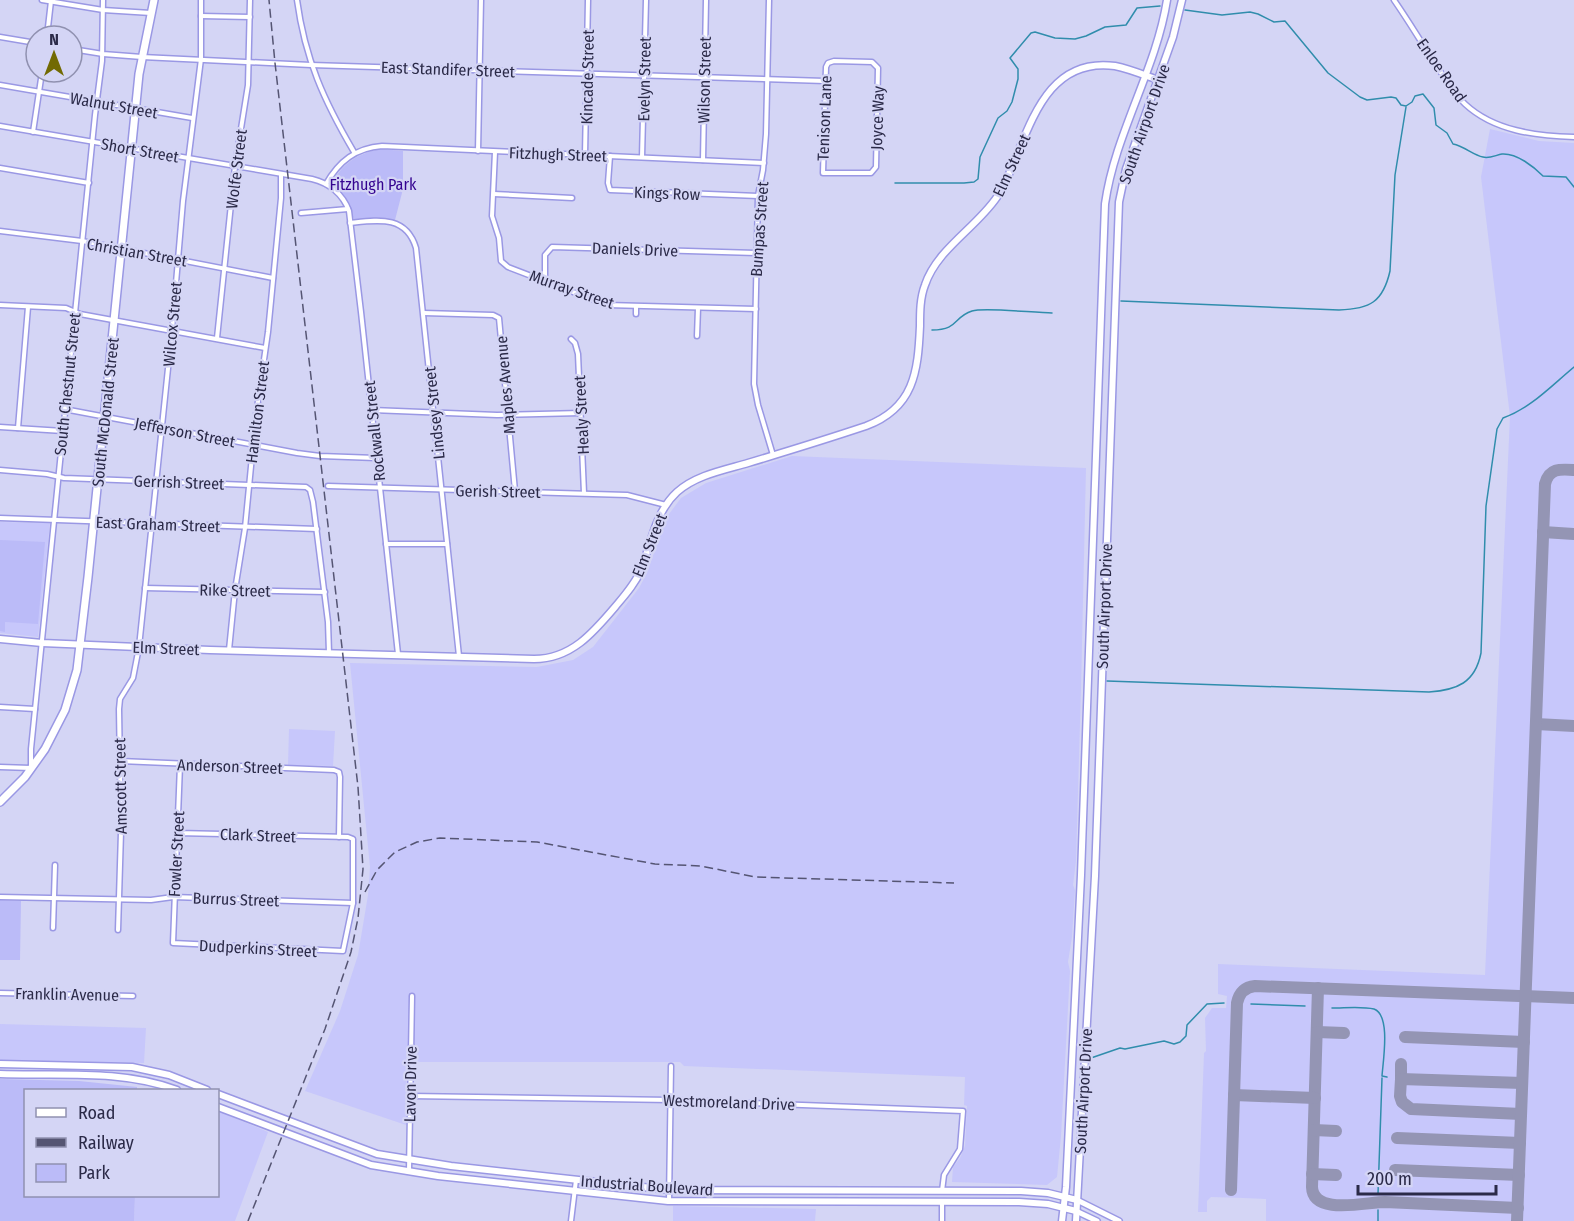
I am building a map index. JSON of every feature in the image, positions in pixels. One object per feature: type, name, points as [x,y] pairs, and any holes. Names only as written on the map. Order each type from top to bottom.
[{"type":"main road","name":"South McDonald Street","points":[[0,802],[31,768],[51,738],[65,710],[75,680],[81,645],[142,57],[154,0]]},
{"type":"main road","name":"South Airport Drive","points":[[1062,1221],[1081,875],[1105,204],[1112,169],[1160,33],[1167,0]]},
{"type":"main road","name":"South Airport Drive","points":[[1076,1221],[1095,876],[1119,202],[1130,156],[1176,29],[1182,0]]},
{"type":"main road","name":"Elm Street","points":[[0,639],[81,645],[329,654],[545,658],[565,652],[585,640],[626,594],[637,578],[657,522],[666,505],[680,490],[696,480],[873,424],[888,414],[904,398],[916,374],[921,301],[928,277],[938,262],[997,197],[1033,116],[1047,93],[1067,76],[1093,66],[1117,67],[1158,80]]},
{"type":"main road","points":[[1081,875],[1095,876]]},
{"type":"main road","points":[[0,1064],[138,1068],[204,1089]]},
{"type":"main road","points":[[13,1064],[13,1075]]},
{"type":"main road","points":[[27,1065],[27,1075]]},
{"type":"main road","points":[[0,1074],[129,1078],[153,1082],[174,1089]]},
{"type":"main road","points":[[219,1095],[219,1107],[230,1107],[252,1114],[259,1110]]},
{"type":"main road","name":"Industrial Boulevard","points":[[219,1095],[365,1150],[409,1161],[670,1190],[1021,1191],[1077,1200]]},
{"type":"main road","name":"Industrial Boulevard","points":[[219,1107],[371,1165],[409,1172],[669,1201],[1025,1202],[1064,1207],[1076,1211]]},
{"type":"main road","points":[[809,1190],[809,1202]]},
{"type":"main road","points":[[942,1191],[942,1202]]},
{"type":"street","points":[[42,0],[103,10],[151,13]]},
{"type":"street","name":"South Chestnut Street","points":[[31,768],[30,755],[64,410],[96,101],[103,54],[104,0]]},
{"type":"street","name":"Wilcox Street","points":[[139,647],[192,118],[201,59],[201,0]]},
{"type":"street","name":"Wolfe Street","points":[[217,338],[235,166],[246,94],[250,0]]},
{"type":"street","points":[[297,0],[303,38],[311,65],[354,153],[337,167],[326,184]]},
{"type":"street","points":[[478,151],[481,0]]},
{"type":"street","name":"Kincade Street","points":[[585,155],[588,0]]},
{"type":"street","name":"Evelyn Street","points":[[642,157],[646,0]]},
{"type":"street","name":"Wilson Street","points":[[703,160],[706,0]]},
{"type":"street","name":"Bumpas Street","points":[[769,0],[764,163],[758,196],[754,384],[773,455]]},
{"type":"street","name":"Enloe Road","points":[[1394,0],[1451,88],[1471,109],[1493,122],[1521,131],[1545,136],[1574,136]]},
{"type":"street","points":[[48,24],[51,1]]},
{"type":"street","points":[[201,16],[250,17]]},
{"type":"street","points":[[0,37],[24,41]]},
{"type":"street","name":"East Standifer Street","points":[[84,51],[142,57],[311,65],[825,81]]},
{"type":"street","name":"Tenison Lane","points":[[823,172],[826,67],[828,63],[834,61],[869,62],[876,65]]},
{"type":"street","name":"Joyce Way","points":[[823,172],[867,173],[873,171],[876,165],[879,70],[876,65]]},
{"type":"street","points":[[33,132],[40,84]]},
{"type":"street","name":"Walnut Street","points":[[0,85],[192,118]]},
{"type":"street","name":"Short Street","points":[[0,126],[281,174]]},
{"type":"street","name":"Fitzhugh Street","points":[[354,153],[365,148],[382,146],[764,163]]},
{"type":"street","name":"Murray Street","points":[[495,152],[493,220],[499,238],[501,261],[508,267],[608,305],[756,309]]},
{"type":"street","name":"Kings Row","points":[[610,156],[609,187],[615,192],[758,196]]},
{"type":"street","points":[[0,168],[89,183]]},
{"type":"street","points":[[281,174],[312,179],[326,184],[337,192],[348,209],[301,213]]},
{"type":"street","name":"Hamilton Street","points":[[229,650],[273,278],[281,198],[281,174]]},
{"type":"street","points":[[494,194],[572,198]]},
{"type":"street","name":"Rockwall Street","points":[[348,209],[398,654]]},
{"type":"street","name":"Lindsey Street","points":[[350,223],[385,221],[397,225],[410,236],[417,252],[459,656]]},
{"type":"street","name":"Christian Street","points":[[0,231],[82,241],[273,278]]},
{"type":"street","name":"Daniels Drive","points":[[545,282],[545,255],[552,247],[756,253]]},
{"type":"street","points":[[0,305],[66,308],[74,312],[265,348]]},
{"type":"street","points":[[18,428],[27,307]]},
{"type":"street","points":[[636,307],[636,314]]},
{"type":"street","points":[[697,336],[698,308]]},
{"type":"street","name":"Maples Avenue","points":[[424,313],[498,317],[515,491]]},
{"type":"street","name":"Healy Street","points":[[571,339],[575,343],[578,354],[584,493]]},
{"type":"street","name":"Jefferson Street","points":[[64,410],[320,456],[376,458]]},
{"type":"street","points":[[371,410],[508,414],[581,413]]},
{"type":"street","points":[[0,427],[63,431]]},
{"type":"street","name":"Gerrish Street","points":[[0,471],[98,480],[306,487],[312,495],[317,529]]},
{"type":"street","name":"Gerish Street","points":[[328,486],[627,495],[666,505]]},
{"type":"street","name":"East Graham Street","points":[[0,518],[317,529]]},
{"type":"street","points":[[317,529],[325,592],[329,654]]},
{"type":"street","points":[[386,544],[447,544]]},
{"type":"street","name":"Rike Street","points":[[145,588],[325,592]]},
{"type":"street","name":"Amscott Street","points":[[118,930],[120,699],[133,678],[139,647]]},
{"type":"street","points":[[0,707],[35,709]]},
{"type":"street","name":"Anderson Street","points":[[120,761],[334,770],[339,772],[339,837]]},
{"type":"street","name":"Fowler Street","points":[[172,943],[180,765]]},
{"type":"street","points":[[0,767],[31,768]]},
{"type":"street","name":"Clark Street","points":[[177,832],[339,837]]},
{"type":"street","points":[[339,837],[348,837],[354,843],[353,903]]},
{"type":"street","points":[[53,928],[55,865]]},
{"type":"street","name":"Burrus Street","points":[[0,897],[151,900],[173,897],[353,903]]},
{"type":"street","name":"Dudperkins Street","points":[[172,943],[343,951],[353,903]]},
{"type":"street","name":"Franklin Avenue","points":[[0,993],[133,996]]},
{"type":"street","name":"Lavon Drive","points":[[409,1172],[412,996]]},
{"type":"street","points":[[669,1201],[671,1066]]},
{"type":"street","name":"Westmoreland Drive","points":[[410,1096],[671,1100],[963,1111],[960,1149],[944,1175],[942,1191]]},
{"type":"street","points":[[571,1221],[576,1180]]},
{"type":"street","name":"Industrial Boulevard","points":[[1077,1200],[1119,1221]]},
{"type":"street","points":[[942,1202],[942,1221]]},
{"type":"street","name":"Industrial Boulevard","points":[[1076,1211],[1097,1221]]},
{"type":"shaded area","points":[[1490,129],[1539,141],[1574,143],[1574,1221],[1266,1221],[1266,1199],[1211,1197],[1207,1201],[1207,1212],[1198,1212],[1204,1053],[1206,1051],[1205,1018],[1212,1008],[1226,1008],[1227,996],[1218,994],[1218,964],[1485,975],[1510,416],[1481,177]]},
{"type":"shaded area","points":[[792,456],[1086,468],[1076,861],[1073,885],[1075,890],[1068,962],[1070,971],[1057,1177],[1047,1185],[952,1182],[953,1167],[965,1146],[967,1106],[964,1105],[965,1077],[684,1066],[680,1062],[407,1062],[406,1125],[305,1091],[340,1011],[358,955],[368,895],[370,867],[350,663],[537,667],[573,660],[593,647],[639,588],[647,573],[666,518],[681,498],[706,483]]},
{"type":"shaded area","points":[[0,522],[50,523],[38,637],[0,633]]},
{"type":"shaded area","points":[[289,729],[335,731],[333,766],[288,765]]},
{"type":"shaded area","points":[[0,1024],[146,1028],[144,1063],[0,1060]]},
{"type":"shaded area","points":[[219,1111],[268,1132],[235,1221],[134,1221],[135,1197],[219,1197]]},
{"type":"shaded area","points":[[673,1206],[816,1209],[815,1221],[673,1221]]},
{"type":"green space","name":"Fitzhugh Park","points":[[381,149],[403,151],[403,189],[395,220],[354,220],[350,206],[332,183],[352,160],[365,153]]},
{"type":"green space","points":[[0,540],[45,542],[38,624],[5,622],[5,632],[0,631]]},
{"type":"green space","points":[[0,900],[21,901],[20,960],[0,960]]},
{"type":"green space","points":[[0,1079],[79,1081],[137,1087],[137,1089],[24,1089],[24,1197],[135,1197],[134,1221],[0,1221]]},
{"type":"waterway","points":[[895,183],[964,183],[978,179],[980,157],[998,118],[1007,111],[1012,102],[1018,69],[1010,58],[1031,33],[1075,39],[1105,27],[1126,25],[1137,8],[1160,6]]},
{"type":"waterway","points":[[1185,10],[1222,15],[1250,12],[1274,22],[1285,21],[1328,73],[1360,97],[1367,100],[1391,97],[1406,106],[1415,96],[1423,94],[1434,108],[1436,125],[1447,133],[1453,144],[1479,156],[1508,154],[1519,158],[1543,176],[1566,177],[1574,187]]},
{"type":"waterway","points":[[1121,301],[1339,310],[1359,308],[1374,302],[1383,290],[1390,271],[1395,175],[1406,107]]},
{"type":"waterway","points":[[932,330],[952,326],[962,316],[978,310],[1052,313]]},
{"type":"waterway","points":[[1107,681],[1429,692],[1456,687],[1463,683],[1474,671],[1481,653],[1486,506],[1497,429],[1503,418],[1532,402],[1574,367]]},
{"type":"waterway","points":[[1091,1058],[1120,1048],[1164,1041],[1174,1044],[1180,1042],[1186,1036],[1187,1025],[1207,1004],[1224,1003]]},
{"type":"waterway","points":[[1251,1004],[1305,1006]]},
{"type":"waterway","points":[[1332,1008],[1369,1008],[1379,1013],[1383,1020],[1385,1039],[1382,1076],[1387,1077]]},
{"type":"waterway","points":[[1378,1194],[1382,1078]]},
{"type":"waterway","points":[[1378,1210],[1378,1221]]},
{"type":"taxiway","points":[[1517,1221],[1545,484],[1552,472],[1574,470]]},
{"type":"taxiway","points":[[1543,532],[1574,534]]},
{"type":"taxiway","points":[[1536,724],[1574,726]]},
{"type":"taxiway","points":[[1231,1190],[1237,1003],[1245,989],[1255,986],[1574,998]]},
{"type":"taxiway","points":[[1318,988],[1312,1187],[1315,1196],[1321,1202],[1342,1205],[1385,1202],[1518,1208]]},
{"type":"taxiway","points":[[1317,1032],[1344,1033]]},
{"type":"taxiway","points":[[1405,1037],[1524,1042]]},
{"type":"taxiway","points":[[1401,1064],[1401,1079]]},
{"type":"taxiway","points":[[1521,1114],[1411,1109],[1402,1102],[1400,1096],[1401,1079],[1522,1083]]},
{"type":"taxiway","points":[[1234,1095],[1315,1098]]},
{"type":"taxiway","points":[[1314,1130],[1336,1131]]},
{"type":"taxiway","points":[[1397,1138],[1520,1143]]},
{"type":"taxiway","points":[[1395,1170],[1519,1175]]},
{"type":"taxiway","points":[[1312,1174],[1336,1175]]},
{"type":"railway","points":[[248,1221],[325,1029],[351,952],[358,918],[363,869],[358,787],[269,0]]},
{"type":"railway","points":[[365,892],[377,870],[395,852],[417,842],[440,838],[537,842],[655,864],[701,866],[755,877],[954,883]]}]
